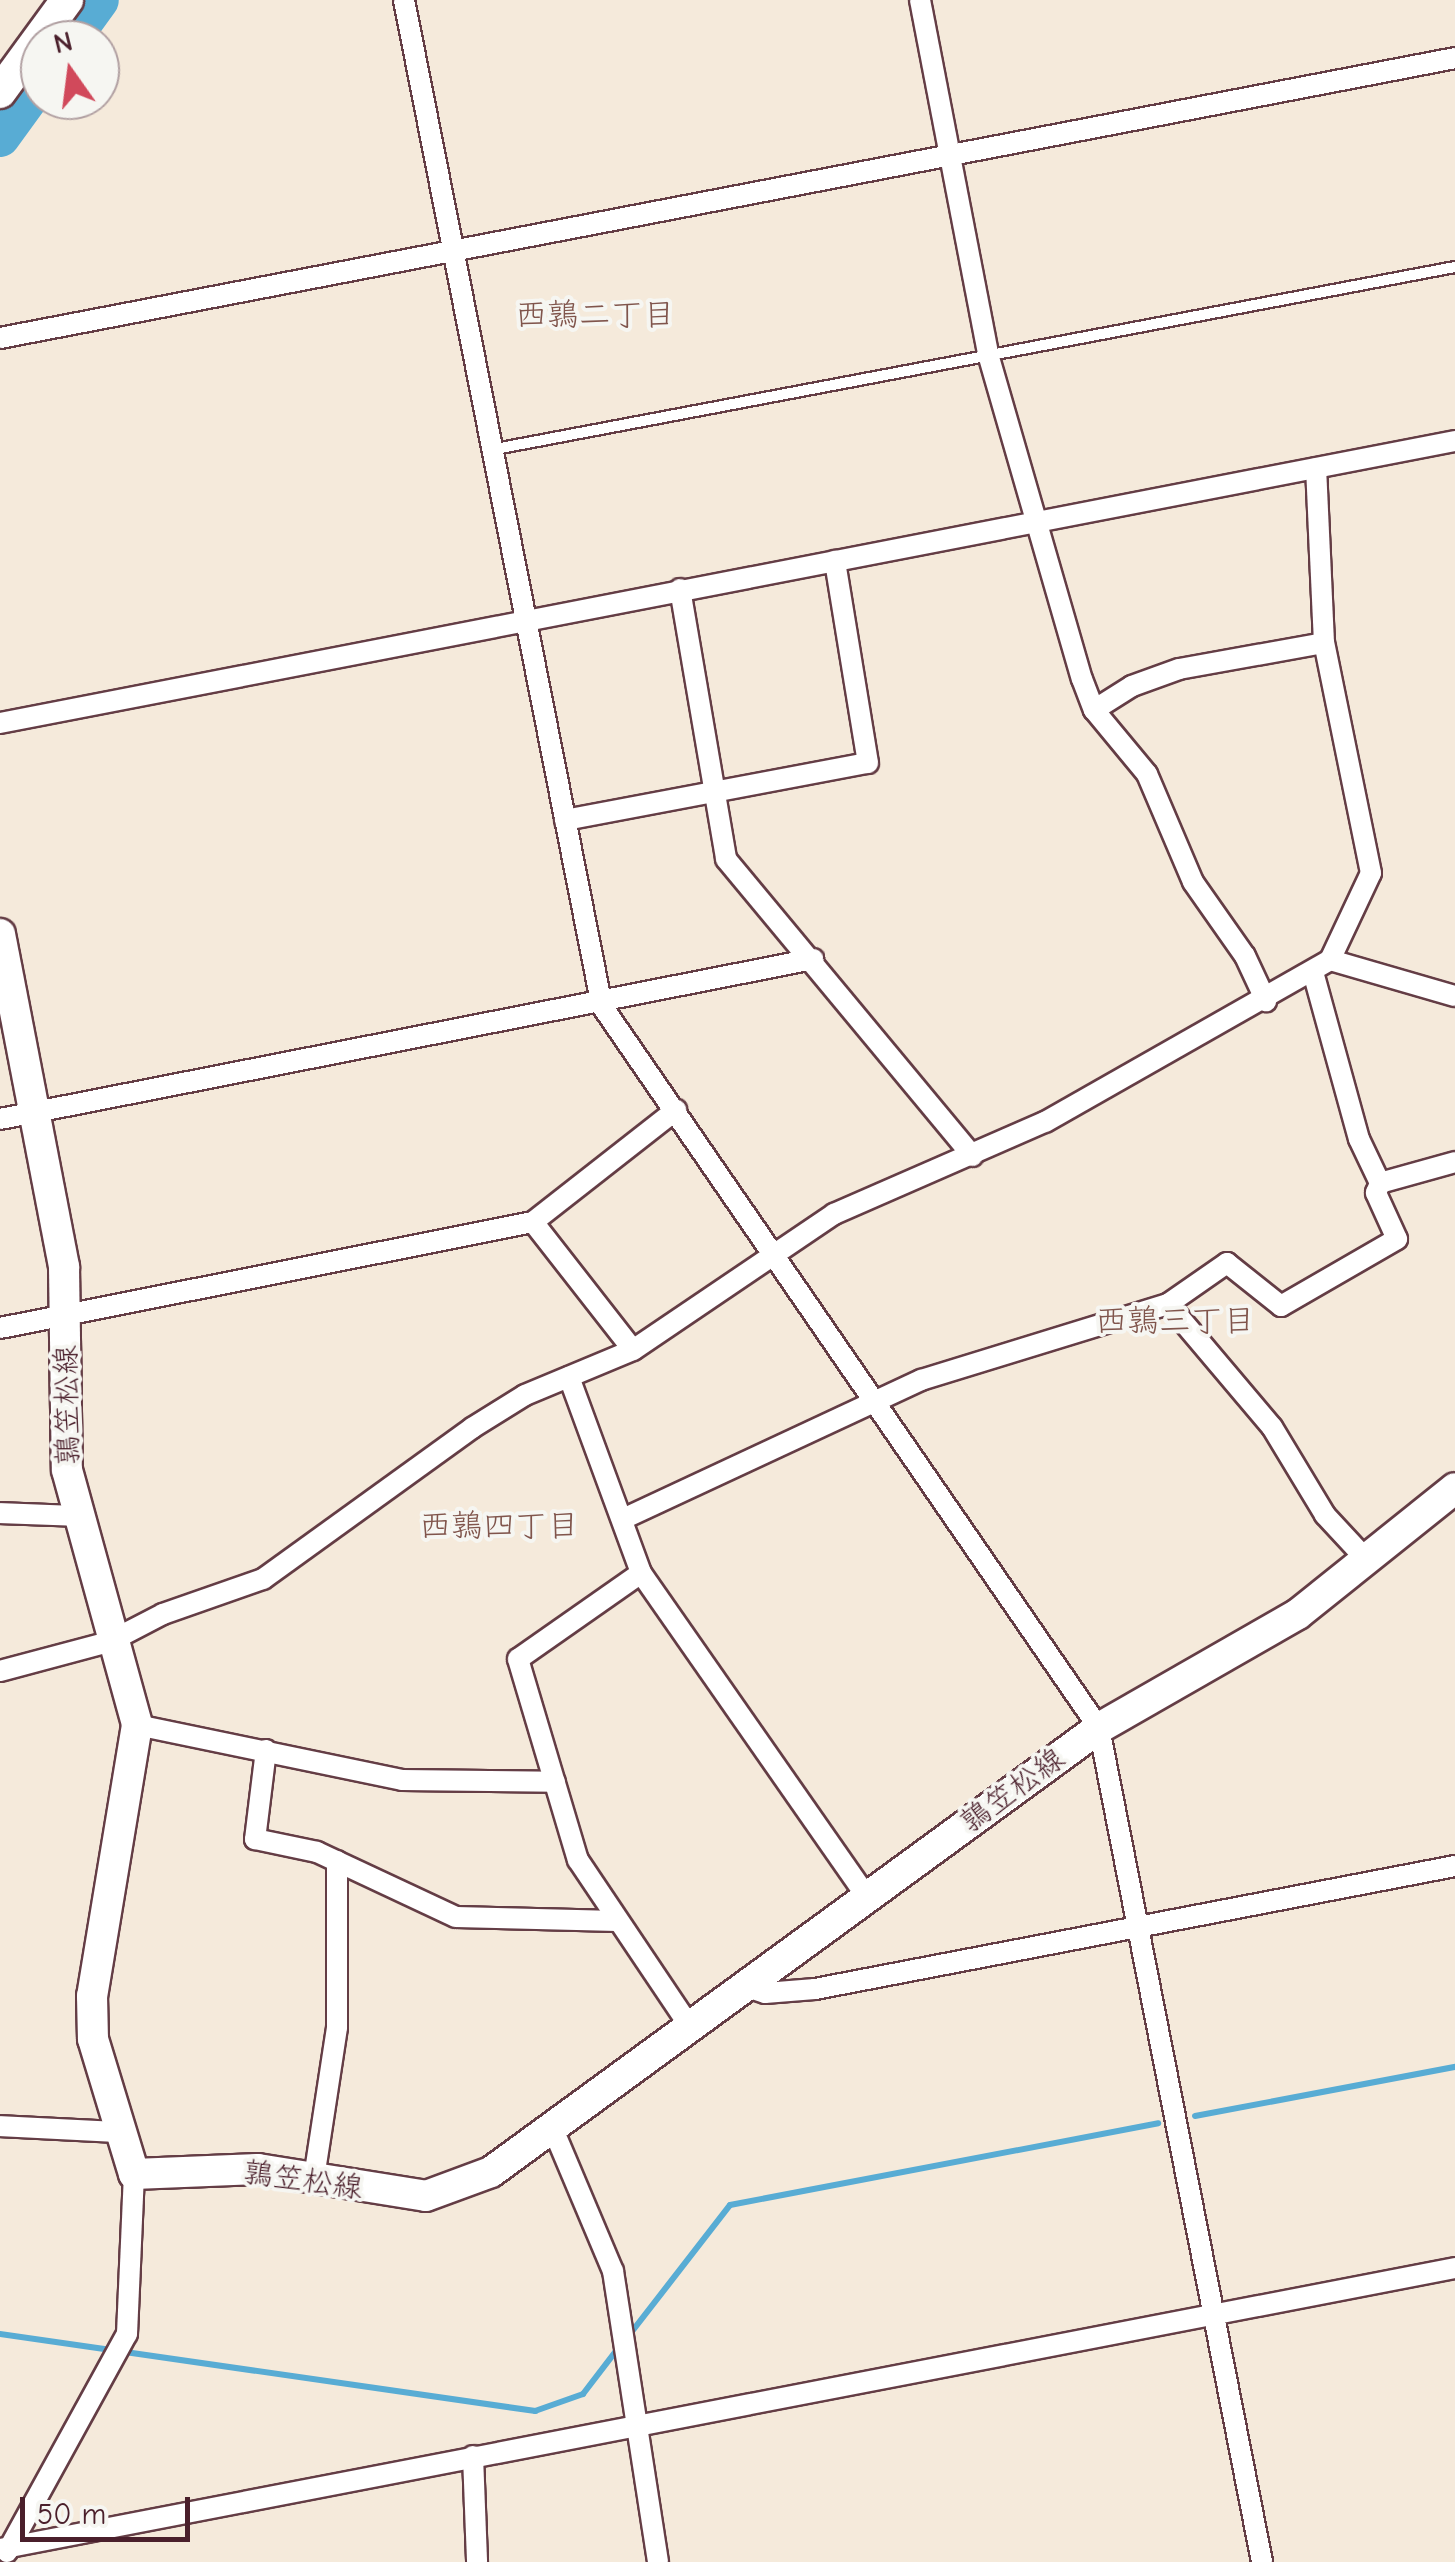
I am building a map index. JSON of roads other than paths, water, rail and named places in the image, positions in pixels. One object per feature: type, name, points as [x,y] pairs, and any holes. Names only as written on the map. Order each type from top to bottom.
[{"type":"main road","points":[[0,92],[67,0]]},
{"type":"main road","name":"鶉笠松線","points":[[0,934],[64,1268],[67,1470],[109,1642],[136,1725],[92,1996],[93,2039],[118,2132],[134,2174],[258,2169],[426,2196],[491,2172],[554,2130],[1099,1728],[1298,1614],[1455,1488]]},
{"type":"street","points":[[404,0],[489,451],[602,1006],[676,1110],[869,1401],[1099,1728],[1262,2562]]},
{"type":"street","points":[[920,0],[988,354],[1034,521],[1094,710],[1147,774],[1193,882],[1245,956],[1266,1001]]},
{"type":"street","points":[[0,338],[1455,58]]},
{"type":"street","points":[[0,723],[1455,440]]},
{"type":"street","points":[[0,1671],[109,1642],[164,1614],[263,1579],[472,1428],[569,1377],[634,1350],[834,1214],[973,1156],[1266,1001],[1322,966],[1371,874],[1324,643],[1316,468]]},
{"type":"street","points":[[566,820],[868,763],[835,561]]},
{"type":"street","points":[[680,589],[726,859],[973,1156]]},
{"type":"street","points":[[1094,710],[1132,686],[1178,669],[1324,643]]},
{"type":"street","points":[[0,1119],[602,1006],[813,959]]},
{"type":"street","points":[[1322,966],[1453,991]]},
{"type":"street","points":[[625,1518],[869,1401],[1168,1304],[1227,1263],[1281,1306],[1397,1239],[1376,1193],[1380,1183],[1359,1139],[1322,966]]},
{"type":"street","points":[[0,1328],[533,1222],[676,1110]]},
{"type":"street","points":[[1380,1183],[1455,1162]]},
{"type":"street","points":[[533,1222],[634,1350]]},
{"type":"street","points":[[1168,1304],[1272,1428],[1325,1515],[1365,1558]]},
{"type":"street","points":[[569,1377],[625,1518],[641,1572],[868,1898]]},
{"type":"street","points":[[0,1513],[78,1516]]},
{"type":"street","points":[[641,1572],[518,1659],[578,1860],[692,2028]]},
{"type":"street","points":[[136,1725],[402,1780],[555,1782]]},
{"type":"street","points":[[266,1750],[255,1840],[337,1862],[456,1916],[493,1923],[617,1922]]},
{"type":"street","points":[[314,2178],[337,2027],[337,1862]]},
{"type":"street","points":[[747,1987],[764,1993],[814,1989],[1455,1866]]},
{"type":"street","points":[[0,2126],[118,2132]]},
{"type":"street","points":[[554,2130],[613,2271],[632,2423],[658,2562]]},
{"type":"street","points":[[4,2553],[127,2334],[134,2174]]},
{"type":"street","points":[[4,2553],[632,2423],[1455,2268]]},
{"type":"street","points":[[473,2456],[477,2562]]},
{"type":"lane","points":[[489,451],[1455,267]]},
{"type":"waterway","points":[[84,20],[99,0]]},
{"type":"waterway","points":[[0,137],[20,110]]},
{"type":"waterway","points":[[1195,2116],[1455,2067]]},
{"type":"waterway","points":[[630,2334],[730,2205],[1158,2123]]},
{"type":"waterway","points":[[0,2334],[535,2411],[583,2394],[619,2347]]},
{"type":"district","name":"西鶉二丁目","points":[[595,315]]},
{"type":"district","name":"西鶉三丁目","points":[[1175,1321]]},
{"type":"district","name":"西鶉四丁目","points":[[499,1526]]}]
